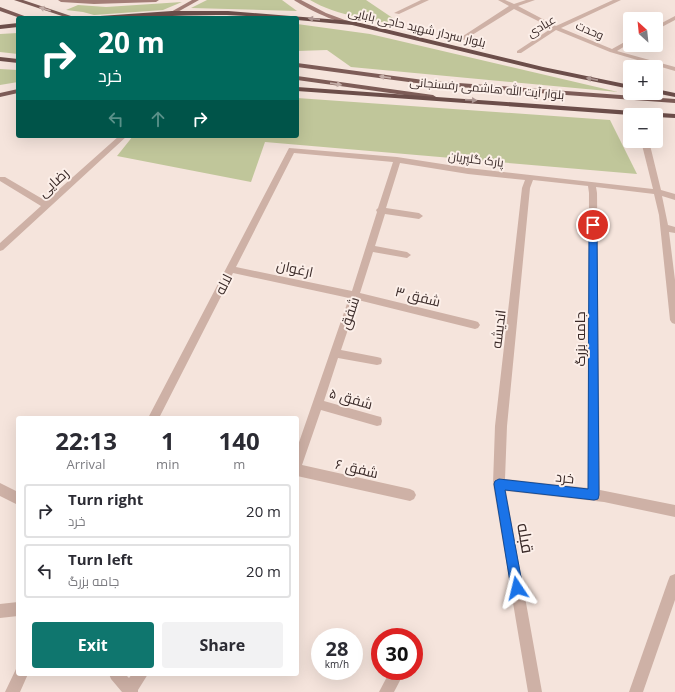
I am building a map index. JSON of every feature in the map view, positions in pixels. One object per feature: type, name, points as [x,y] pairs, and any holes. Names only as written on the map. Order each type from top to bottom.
[{"type":"highway","name":"بلوار سردار شهید حاجی بابایی","points":[[129,16],[172,13],[280,16]]},
{"type":"highway","name":"بلوار سردار شهید حاجی بابایی","points":[[299,18],[350,23],[543,69],[623,85]]},
{"type":"highway","points":[[0,27],[16,25]]},
{"type":"highway","points":[[0,59],[16,60]]},
{"type":"highway","points":[[299,89],[433,97]]},
{"type":"highway","points":[[663,92],[675,95]]},
{"type":"highway","name":"بلوار آیت الله هاشمی رفسنجانی","points":[[433,97],[675,116]]},
{"type":"main road","points":[[17,0],[68,16]]},
{"type":"main road","points":[[61,0],[94,2],[156,0]]},
{"type":"main road","points":[[172,13],[196,0]]},
{"type":"main road","points":[[297,0],[324,14],[350,23]]},
{"type":"main road","points":[[0,9],[19,16]]},
{"type":"main road","name":"بلوار آیت الله هاشمی رفسنجانی","points":[[299,65],[431,83],[675,101]]},
{"type":"main road","name":"بلوار آیت الله هاشمی رفسنجانی","points":[[299,78],[433,97]]},
{"type":"main road","points":[[0,94],[16,91]]},
{"type":"street","points":[[397,14],[426,0]]},
{"type":"street","name":"وحدت","points":[[501,0],[556,28],[612,51],[675,69]]},
{"type":"street","points":[[462,39],[514,6],[532,0]]},
{"type":"street","name":"عبادی","points":[[519,52],[556,28],[618,0]]},
{"type":"street","points":[[663,24],[675,18]]},
{"type":"street","points":[[612,51],[623,45]]},
{"type":"street","name":"رضایی","points":[[1,246],[121,138]]},
{"type":"street","points":[[646,148],[658,192],[664,227],[675,320]]},
{"type":"street","name":"پارک گلپریان","points":[[292,150],[397,160],[468,171],[658,192],[675,197]]},
{"type":"street","name":"لاله","points":[[155,416],[292,150]]},
{"type":"street","name":"شفق","points":[[299,458],[355,295],[380,210],[397,160]]},
{"type":"street","name":"اندیشه","points":[[499,484],[501,426],[526,188],[530,177]]},
{"type":"street","points":[[2,179],[47,205]]},
{"type":"street","name":"جامه بزرگ","points":[[591,184],[593,201],[594,495]]},
{"type":"street","points":[[380,210],[419,216]]},
{"type":"street","points":[[664,227],[675,230]]},
{"type":"street","points":[[369,248],[407,256]]},
{"type":"street","name":"ارغوان","points":[[231,269],[355,295]]},
{"type":"street","name":"شفق ۳","points":[[355,295],[475,325]]},
{"type":"street","points":[[335,353],[377,361]]},
{"type":"street","name":"شفق ۵","points":[[317,404],[377,421]]},
{"type":"street","name":"شفق ۶","points":[[299,470],[410,495]]},
{"type":"street","name":"خرد","points":[[499,484],[594,495],[675,511]]},
{"type":"street","name":"قبله","points":[[499,484],[535,692]]},
{"type":"street","points":[[0,489],[16,498]]},
{"type":"street","points":[[636,692],[675,581]]},
{"type":"street","points":[[0,611],[16,609]]},
{"type":"street","points":[[12,692],[20,676]]},
{"type":"street","points":[[118,676],[130,691],[140,676]]},
{"type":"street","points":[[386,692],[393,680]]},
{"type":"green space","points":[[207,0],[282,0],[297,11],[191,8]]},
{"type":"green space","points":[[310,0],[366,0],[406,27],[344,14]]},
{"type":"green space","points":[[182,2],[163,10],[94,15],[66,10],[78,5],[106,7]]},
{"type":"green space","points":[[299,24],[370,34],[618,92],[351,67],[327,50],[299,51]]},
{"type":"green space","points":[[16,33],[16,54],[0,52],[0,34]]},
{"type":"green space","points":[[0,69],[16,70],[16,82],[0,85]]},
{"type":"green space","points":[[299,98],[610,120],[637,174],[265,142],[251,182],[117,156],[131,138],[299,138]]},
{"type":"route","points":[[517,588],[499,484],[594,495],[593,225]]}]
